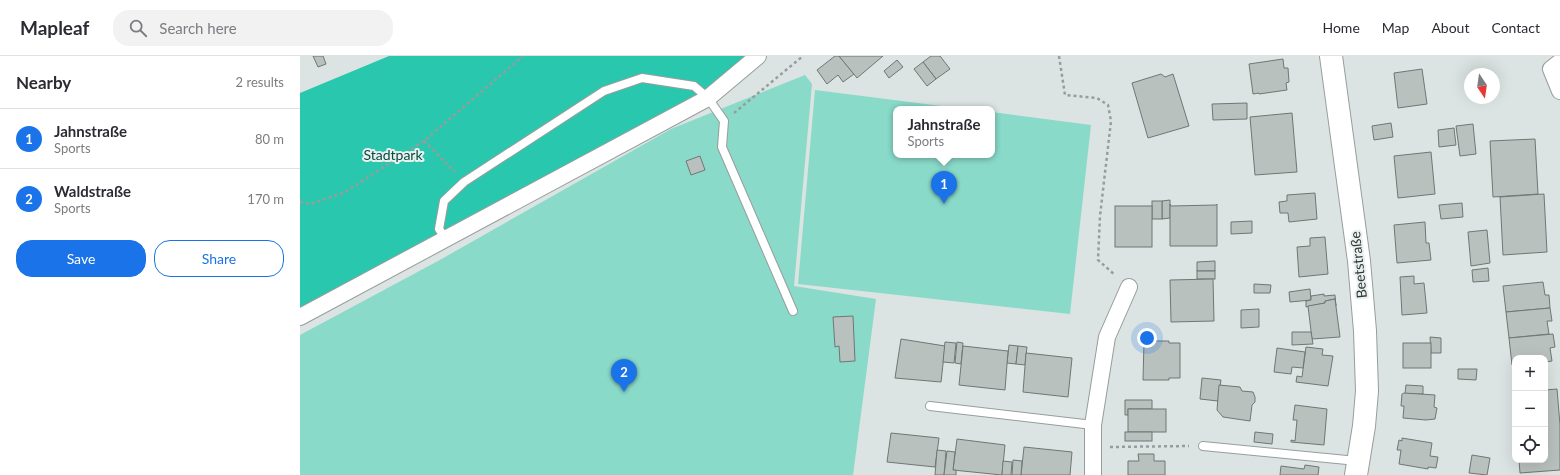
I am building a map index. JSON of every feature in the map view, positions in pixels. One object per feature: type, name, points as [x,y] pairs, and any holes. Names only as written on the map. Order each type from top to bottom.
[{"type":"main road","name":"Beetstraße","points":[[1331,56],[1359,261],[1365,331],[1367,391],[1364,426],[1357,468]]},
{"type":"street","points":[[300,317],[708,98],[758,56]]},
{"type":"street","points":[[1556,66],[1560,90]]},
{"type":"street","points":[[1093,475],[1093,425],[1107,337],[1129,287]]},
{"type":"lane","points":[[446,239],[439,229],[444,201],[464,182],[604,92],[642,78],[694,86],[708,98],[724,121],[722,147],[793,311]]},
{"type":"lane","points":[[930,406],[1093,425]]},
{"type":"lane","points":[[1203,446],[1357,468]]},
{"type":"path","points":[[300,202],[311,204],[345,192],[424,141],[523,56]]},
{"type":"path","points":[[724,121],[803,56]]},
{"type":"path","points":[[1058,56],[1065,95],[1098,98],[1108,105],[1111,121],[1100,216],[1098,260],[1129,287]]},
{"type":"path","points":[[424,141],[464,182]]},
{"type":"path","points":[[1093,447],[1203,446]]},
{"type":"green space","name":"Stadtpark","points":[[389,56],[746,56],[703,92],[300,309],[300,93]]},
{"type":"green space","points":[[805,75],[812,84],[794,286],[876,299],[853,475],[300,475],[300,335],[438,261],[671,129]]},
{"type":"green space","points":[[815,90],[941,106],[893,106],[893,158],[995,158],[995,112],[1091,125],[1070,314],[798,284]]},
{"type":"building","points":[[313,56],[323,56],[326,64],[318,67]]},
{"type":"building","points":[[835,56],[839,56],[854,74],[843,82],[838,75],[827,84],[817,70]]},
{"type":"building","points":[[839,56],[883,56],[857,78]]},
{"type":"building","points":[[931,56],[940,56],[950,69],[936,79],[923,62]]},
{"type":"building","points":[[1283,59],[1284,68],[1288,68],[1289,82],[1286,83],[1287,90],[1253,94],[1249,64]]},
{"type":"building","points":[[897,60],[903,67],[889,78],[884,71]]},
{"type":"building","points":[[923,62],[936,79],[927,86],[914,69]]},
{"type":"building","points":[[1422,69],[1427,104],[1398,108],[1394,73]]},
{"type":"building","points":[[1161,74],[1165,77],[1173,74],[1189,126],[1148,138],[1132,83]]},
{"type":"building","points":[[1247,103],[1247,119],[1213,120],[1212,104]]},
{"type":"building","points":[[1292,113],[1297,172],[1255,175],[1250,117]]},
{"type":"building","points":[[1391,123],[1393,137],[1374,140],[1372,126]]},
{"type":"building","points":[[1473,124],[1476,154],[1460,156],[1456,126]]},
{"type":"building","points":[[1454,128],[1456,145],[1439,147],[1438,130]]},
{"type":"building","points":[[1535,139],[1538,194],[1493,197],[1490,141]]},
{"type":"building","points":[[1431,152],[1435,194],[1398,198],[1394,156]]},
{"type":"building","points":[[700,156],[705,170],[691,175],[686,161]]},
{"type":"building","points":[[1315,193],[1317,219],[1289,222],[1288,213],[1280,213],[1279,202],[1287,201],[1287,195]]},
{"type":"building","points":[[1544,194],[1547,252],[1503,255],[1500,197]]},
{"type":"building","points":[[1170,200],[1170,218],[1162,219],[1162,201]]},
{"type":"building","points":[[1152,201],[1162,201],[1162,219],[1152,219]]},
{"type":"building","points":[[1462,203],[1463,217],[1441,219],[1439,205]]},
{"type":"building","points":[[1170,204],[1171,206],[1217,204],[1217,246],[1170,246]]},
{"type":"building","points":[[1115,206],[1152,206],[1152,247],[1115,247]]},
{"type":"building","points":[[1252,221],[1252,233],[1231,234],[1231,222]]},
{"type":"building","points":[[1425,222],[1426,243],[1429,243],[1431,260],[1397,263],[1394,225]]},
{"type":"building","points":[[1487,230],[1490,263],[1471,266],[1468,232]]},
{"type":"building","points":[[1325,237],[1328,274],[1299,277],[1297,247],[1310,246],[1310,238]]},
{"type":"building","points":[[1215,261],[1215,271],[1197,271],[1197,262]]},
{"type":"building","points":[[1488,268],[1489,281],[1473,282],[1472,270]]},
{"type":"building","points":[[1197,271],[1215,271],[1215,279],[1197,279]]},
{"type":"building","points":[[1414,276],[1414,284],[1424,283],[1427,313],[1402,315],[1400,277]]},
{"type":"building","points":[[1213,279],[1214,321],[1171,322],[1170,280]]},
{"type":"building","points":[[1543,282],[1545,295],[1549,295],[1550,308],[1506,312],[1503,286]]},
{"type":"building","points":[[1254,284],[1271,285],[1270,293],[1254,293]]},
{"type":"building","points":[[1310,289],[1311,300],[1290,302],[1289,292]]},
{"type":"building","points":[[1324,294],[1324,296],[1335,295],[1336,306],[1335,299],[1306,307],[1306,301],[1311,300],[1311,296]]},
{"type":"building","points":[[1335,299],[1340,337],[1312,339],[1308,306],[1325,303],[1325,301]]},
{"type":"building","points":[[1550,308],[1552,321],[1547,321],[1549,334],[1509,338],[1506,312]]},
{"type":"building","points":[[1259,309],[1259,327],[1241,328],[1241,310]]},
{"type":"building","points":[[853,316],[855,361],[840,362],[839,346],[835,347],[833,317]]},
{"type":"building","points":[[1292,332],[1311,332],[1313,344],[1292,345]]},
{"type":"building","points":[[1553,334],[1555,347],[1550,348],[1552,361],[1548,362],[1548,355],[1512,355],[1512,365],[1509,338]]},
{"type":"building","points":[[1430,337],[1441,338],[1441,353],[1431,353]]},
{"type":"building","points":[[901,339],[945,346],[941,382],[895,378]]},
{"type":"building","points":[[1144,341],[1169,341],[1169,343],[1180,343],[1180,378],[1169,378],[1169,380],[1143,380]]},
{"type":"building","points":[[945,342],[956,343],[954,363],[943,362]]},
{"type":"building","points":[[957,342],[963,343],[961,364],[955,363]]},
{"type":"building","points":[[1403,343],[1431,343],[1431,368],[1403,368]]},
{"type":"building","points":[[1009,345],[1018,346],[1016,364],[1007,363]]},
{"type":"building","points":[[963,346],[1008,351],[1005,390],[959,385]]},
{"type":"building","points":[[1018,346],[1027,347],[1025,365],[1016,364]]},
{"type":"building","points":[[1306,347],[1323,349],[1322,355],[1333,356],[1328,386],[1296,382],[1297,376],[1302,377]]},
{"type":"building","points":[[1277,348],[1305,352],[1303,368],[1292,367],[1291,374],[1274,372]]},
{"type":"building","points":[[1026,353],[1072,358],[1068,397],[1023,392]]},
{"type":"building","points":[[1458,369],[1477,369],[1476,380],[1458,379]]},
{"type":"building","points":[[1202,378],[1221,380],[1218,401],[1200,399]]},
{"type":"building","points":[[1219,385],[1240,387],[1242,391],[1253,392],[1255,402],[1252,405],[1250,421],[1223,417],[1217,410]]},
{"type":"building","points":[[1406,385],[1423,386],[1423,394],[1405,394]]},
{"type":"building","points":[[1557,389],[1560,425],[1560,470],[1520,473],[1519,463],[1548,463],[1548,390]]},
{"type":"building","points":[[1402,394],[1435,395],[1434,407],[1437,408],[1435,419],[1426,420],[1403,418],[1404,406],[1401,406]]},
{"type":"building","points":[[1125,400],[1152,400],[1152,409],[1128,409],[1128,415],[1125,415]]},
{"type":"building","points":[[1295,405],[1327,409],[1324,445],[1291,442],[1291,440],[1295,441],[1297,420],[1293,420]]},
{"type":"building","points":[[1128,409],[1166,409],[1166,432],[1128,432]]},
{"type":"building","points":[[1125,432],[1152,432],[1152,441],[1125,441]]},
{"type":"building","points":[[1255,432],[1273,434],[1272,444],[1254,442]]},
{"type":"building","points":[[891,433],[939,438],[935,467],[887,462]]},
{"type":"building","points":[[1402,438],[1432,443],[1430,456],[1438,457],[1436,468],[1428,467],[1428,469],[1399,464],[1401,450],[1397,450],[1399,440],[1402,441]]},
{"type":"building","points":[[957,439],[1005,445],[1002,475],[953,470]]},
{"type":"building","points":[[1024,447],[1072,452],[1070,475],[1021,475]]},
{"type":"building","points":[[937,450],[946,451],[944,475],[935,475]]},
{"type":"building","points":[[947,451],[955,452],[953,470],[956,470],[956,475],[944,475]]},
{"type":"building","points":[[1138,454],[1154,454],[1154,461],[1165,461],[1165,475],[1128,475],[1128,461],[1139,461]]},
{"type":"building","points":[[1472,455],[1490,458],[1487,475],[1469,473]]},
{"type":"building","points":[[1013,460],[1022,461],[1021,475],[1012,475]]},
{"type":"building","points":[[1003,461],[1012,462],[1011,475],[1002,475]]},
{"type":"building","points":[[1305,465],[1319,467],[1318,475],[1280,475],[1281,466],[1304,469]]},
{"type":"place","name":"Jahnstraße","points":[[944,204]]},
{"type":"place","name":"Waldstraße","points":[[624,392]]}]
